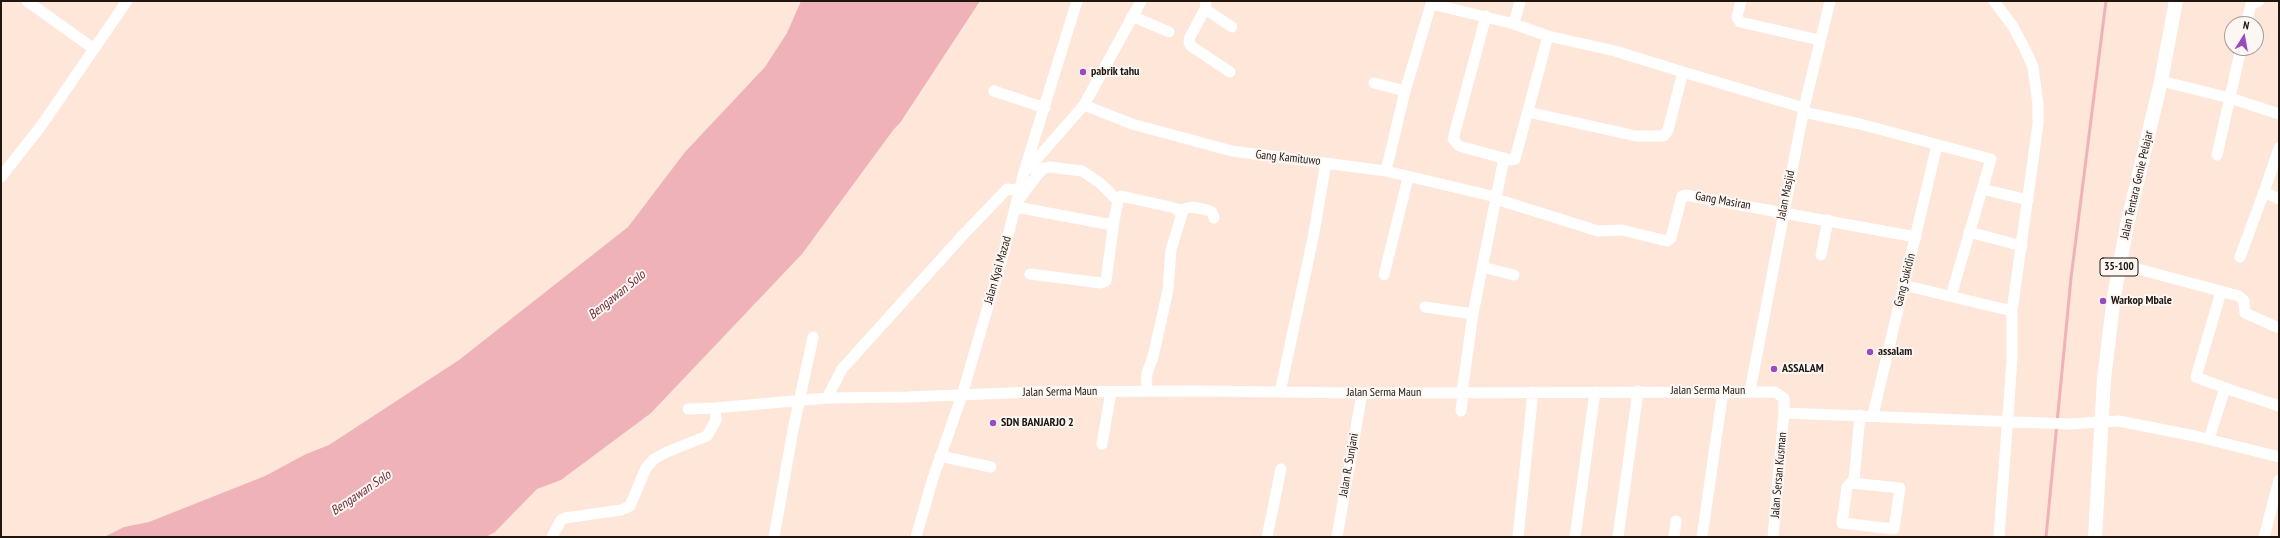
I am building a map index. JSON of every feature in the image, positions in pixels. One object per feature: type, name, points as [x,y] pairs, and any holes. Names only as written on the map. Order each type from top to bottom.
[{"type":"main road","name":"Jalan Tentara Genie Pelajar","points":[[2096,537],[2108,340],[2119,264],[2161,81],[2176,1]]},
{"type":"street","points":[[27,1],[94,49]]},
{"type":"street","points":[[1,177],[41,126],[125,1]]},
{"type":"street","name":"Jalan Kyai Mazad","points":[[916,537],[940,456],[962,395],[1024,172],[1077,1]]},
{"type":"street","points":[[1024,172],[1084,105],[1141,1]]},
{"type":"street","points":[[1514,24],[1520,1]]},
{"type":"street","points":[[1741,1],[1737,17],[1740,22],[1819,40]]},
{"type":"street","name":"Jalan Masjid","points":[[1750,391],[1782,212],[1803,110],[1819,40],[1830,1]]},
{"type":"street","points":[[1994,1],[2008,20],[2025,49],[2033,67],[2036,84],[2038,124],[2012,311],[2012,360],[2000,537]]},
{"type":"street","points":[[2248,16],[2251,4],[2259,1]]},
{"type":"street","points":[[1386,171],[1405,91],[1432,2],[1514,24],[1548,36],[1615,51],[1803,110],[1990,159],[1951,296]]},
{"type":"street","points":[[1230,72],[1191,46],[1189,43],[1190,37],[1205,5],[1232,27]]},
{"type":"street","points":[[1132,16],[1169,32]]},
{"type":"street","points":[[1486,16],[1453,139],[1459,146],[1513,160],[1517,156],[1548,36]]},
{"type":"street","points":[[2217,155],[2239,56]]},
{"type":"street","points":[[1528,112],[1636,136],[1664,136],[1668,130],[1683,72]]},
{"type":"street","points":[[2161,81],[2230,98],[2279,114]]},
{"type":"street","points":[[1374,83],[1405,91]]},
{"type":"street","points":[[994,91],[1045,108]]},
{"type":"street","name":"Gang Kamituwo","points":[[1084,105],[1132,124],[1232,151],[1386,171],[1408,178],[1496,198]]},
{"type":"street","name":"Gang Sukidin","points":[[1873,415],[1937,145]]},
{"type":"street","points":[[2240,257],[2279,148]]},
{"type":"street","points":[[1461,411],[1473,314],[1504,158]]},
{"type":"street","points":[[1280,392],[1313,238],[1326,163]]},
{"type":"street","points":[[1017,201],[1038,174],[1044,168],[1050,167],[1082,171],[1100,183],[1118,201]]},
{"type":"street","points":[[1384,275],[1408,178]]},
{"type":"street","points":[[827,398],[842,369],[968,230],[1008,189],[1017,190],[1017,201]]},
{"type":"street","points":[[1982,189],[2028,200]]},
{"type":"street","points":[[2264,192],[2279,199]]},
{"type":"street","name":"Gang Masiran","points":[[1496,198],[1598,231],[1622,230],[1667,241],[1671,238],[1682,196],[1685,194],[1916,237]]},
{"type":"street","points":[[1030,274],[1101,283],[1106,281],[1114,221],[1118,201],[1122,196],[1179,210],[1192,207],[1208,210],[1212,212],[1214,218]]},
{"type":"street","points":[[1017,201],[1100,223],[1107,224],[1114,221]]},
{"type":"street","points":[[1146,391],[1147,373],[1153,357],[1168,290],[1172,250],[1182,214],[1179,210]]},
{"type":"street","points":[[1820,255],[1828,220]]},
{"type":"street","points":[[1969,232],[2022,246]]},
{"type":"street","points":[[2119,264],[2239,296],[2244,301],[2246,313],[2279,328]]},
{"type":"street","points":[[1482,267],[1514,275]]},
{"type":"street","points":[[1903,285],[2012,311]]},
{"type":"street","points":[[2221,292],[2196,377],[2279,406]]},
{"type":"street","points":[[1424,307],[1473,314]]},
{"type":"street","points":[[774,537],[793,430],[801,401],[813,337]]},
{"type":"street","points":[[2209,439],[2225,388]]},
{"type":"street","name":"Jalan Serma Maun","points":[[688,408],[715,408],[745,404],[827,398],[1146,391],[1362,393],[1750,391],[1770,392],[1781,395],[1784,398],[1784,413]]},
{"type":"street","points":[[1618,537],[1638,391]]},
{"type":"street","points":[[1702,537],[1723,391]]},
{"type":"street","points":[[1102,444],[1111,392]]},
{"type":"street","points":[[1518,537],[1534,392]]},
{"type":"street","points":[[1574,537],[1595,392]]},
{"type":"street","name":"Jalan R. Sunjani","points":[[1337,537],[1362,393]]},
{"type":"street","points":[[552,537],[561,520],[565,518],[630,506],[646,468],[654,459],[666,452],[707,436],[716,420],[715,408]]},
{"type":"street","points":[[1784,413],[1873,415],[2052,424],[2102,424],[2119,422],[2142,424],[2279,457]]},
{"type":"street","name":"Jalan Sersan Kusman","points":[[1773,537],[1784,413]]},
{"type":"street","points":[[1851,483],[1900,488],[1894,529],[1842,523],[1847,487],[1851,483],[1854,480],[1860,415]]},
{"type":"street","points":[[940,456],[990,467]]},
{"type":"street","points":[[1267,537],[1281,469]]},
{"type":"street","points":[[2264,537],[2279,480]]},
{"type":"street","points":[[1674,537],[1676,521]]},
{"type":"water","name":"Bengawan Solo","points":[[801,1],[980,1],[900,123],[894,129],[802,254],[651,413],[561,480],[537,489],[495,532],[486,537],[104,537],[124,527],[149,522],[265,476],[306,454],[329,445],[459,360],[628,227],[685,152],[765,67],[787,33]]},
{"type":"waterway","points":[[2046,537],[2071,278],[2106,1]]},
{"type":"place","name":"pabrik tahu","points":[[1083,72]]},
{"type":"place","name":"Warkop Mbale","points":[[2103,301]]},
{"type":"place","name":"assalam","points":[[1870,352]]},
{"type":"place","name":"ASSALAM","points":[[1774,369]]},
{"type":"place","name":"SDN BANJARJO 2","points":[[993,423]]}]
